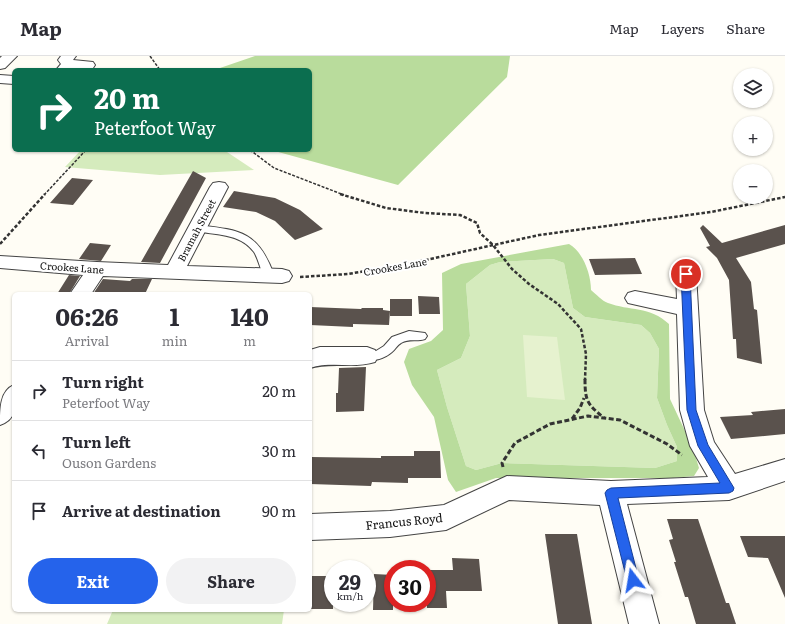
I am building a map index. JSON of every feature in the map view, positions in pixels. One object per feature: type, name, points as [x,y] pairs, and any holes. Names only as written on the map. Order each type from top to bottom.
[{"type":"street","points":[[67,63],[88,65]]},
{"type":"street","points":[[0,79],[12,80]]},
{"type":"street","name":"Bramah Street","points":[[174,272],[219,187]]},
{"type":"street","name":"Crookes Lane","points":[[0,262],[96,269],[275,276]]},
{"type":"street","points":[[81,292],[96,269]]},
{"type":"street","points":[[686,274],[692,410],[703,446],[729,488]]},
{"type":"street","points":[[635,298],[687,308]]},
{"type":"street","points":[[312,358],[320,356],[367,356]]},
{"type":"street","points":[[0,415],[12,397]]},
{"type":"street","name":"Francus Royd","points":[[312,527],[390,524],[446,517],[507,488],[611,493],[729,488],[785,470]]},
{"type":"street","points":[[611,493],[644,624]]},
{"type":"lane","points":[[197,228],[227,232],[245,238],[257,248],[275,276]]},
{"type":"lane","points":[[367,356],[378,355],[388,349],[396,340],[409,334],[420,336]]},
{"type":"path","points":[[150,56],[159,68]]},
{"type":"path","points":[[0,244],[84,152]]},
{"type":"path","points":[[253,152],[274,168],[339,194],[386,208],[466,217],[477,224],[480,233],[512,269],[529,284],[558,304],[581,329],[586,354],[585,397],[580,408],[571,419]]},
{"type":"path","name":"Crookes Lane","points":[[275,276],[295,277],[348,274],[412,263],[539,235],[712,212],[785,198]]},
{"type":"path","points":[[585,397],[593,409],[604,418]]},
{"type":"path","points":[[507,488],[502,463],[515,443],[550,424],[588,416],[620,420],[667,444],[685,457]]},
{"type":"green space","points":[[255,56],[510,56],[507,77],[398,185],[278,152],[312,152],[312,68],[220,68]]},
{"type":"green space","points":[[79,152],[227,152],[254,170],[160,175],[65,167]]},
{"type":"green space","points":[[569,244],[582,258],[590,277],[591,290],[601,299],[616,305],[654,314],[669,324],[670,399],[693,448],[699,468],[694,476],[673,478],[496,478],[456,492],[448,480],[434,417],[412,385],[404,362],[409,349],[431,341],[443,330],[442,273],[461,264]],"holes":[[[553,259],[564,263],[573,308],[585,317],[641,325],[650,333],[659,349],[657,398],[677,447],[677,461],[655,468],[502,463],[476,470],[466,466],[437,370],[461,358],[470,336],[466,284],[490,265],[500,262]]]},
{"type":"green space","points":[[553,259],[564,263],[573,308],[585,317],[641,325],[650,333],[659,349],[657,398],[677,447],[677,461],[655,468],[502,463],[476,470],[466,466],[437,370],[461,358],[470,336],[466,284],[490,265],[500,262]]},
{"type":"green space","points":[[523,335],[557,337],[565,400],[527,397]]},
{"type":"green space","points":[[112,612],[284,612],[282,624],[107,624]]},
{"type":"building","points":[[193,171],[206,178],[160,263],[141,262]]},
{"type":"building","points":[[72,178],[93,180],[73,205],[50,203]]},
{"type":"building","points":[[234,191],[275,198],[300,210],[323,229],[295,240],[275,221],[256,212],[223,207]]},
{"type":"building","points":[[703,225],[722,243],[785,225],[785,244],[736,258],[751,282],[754,309],[757,310],[762,364],[737,358],[736,339],[733,339],[729,280],[717,258],[706,247],[710,246],[700,228]]},
{"type":"building","points":[[90,243],[111,245],[101,261],[79,259]]},
{"type":"building","points":[[635,258],[642,274],[595,275],[589,259]]},
{"type":"building","points":[[69,275],[80,276],[70,292],[58,292]]},
{"type":"building","points":[[103,279],[130,281],[132,279],[152,279],[146,292],[94,292]]},
{"type":"building","points":[[418,296],[439,297],[440,314],[419,314]]},
{"type":"building","points":[[390,299],[412,299],[412,316],[390,316]]},
{"type":"building","points":[[312,307],[361,309],[383,308],[383,310],[390,311],[389,325],[353,324],[353,327],[312,325]]},
{"type":"building","points":[[366,367],[364,411],[336,412],[336,393],[338,393],[339,368]]},
{"type":"building","points":[[785,409],[785,434],[731,439],[720,417],[753,415],[751,412]]},
{"type":"building","points":[[414,451],[440,451],[441,478],[408,478],[408,483],[372,482],[371,486],[312,484],[312,457],[381,458],[381,456],[414,456]]},
{"type":"building","points":[[667,519],[698,519],[726,603],[729,603],[736,624],[696,624],[688,597],[685,597],[674,562],[676,562],[669,540],[673,539]]},
{"type":"building","points":[[545,534],[577,534],[592,624],[558,624]]},
{"type":"building","points":[[740,536],[785,536],[785,598],[768,558],[748,557]]},
{"type":"building","points":[[452,558],[479,559],[482,591],[446,591],[447,608],[436,608],[436,570],[453,570]]},
{"type":"building","points":[[376,574],[384,575],[384,610],[376,610]]},
{"type":"building","points":[[312,576],[324,576],[324,609],[312,609]]},
{"type":"route","points":[[633,580],[611,493],[729,488],[703,446],[692,410],[686,274]]}]
